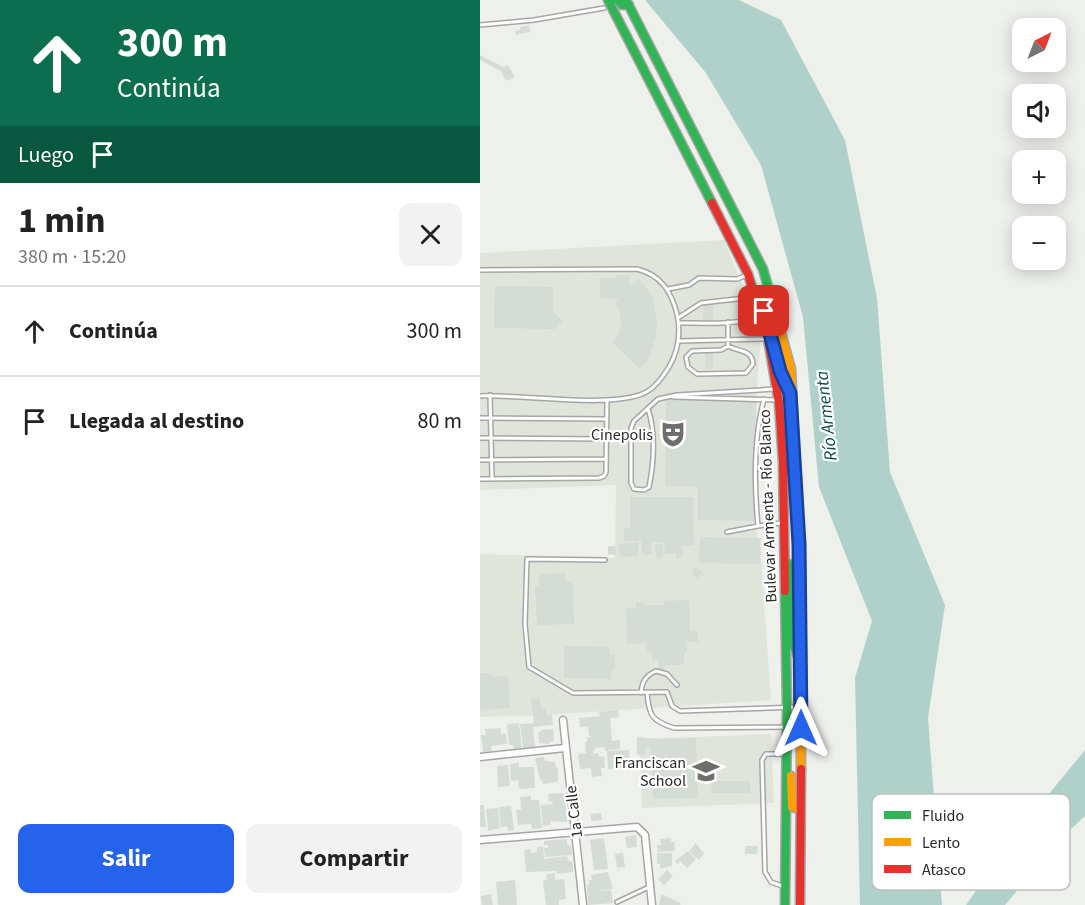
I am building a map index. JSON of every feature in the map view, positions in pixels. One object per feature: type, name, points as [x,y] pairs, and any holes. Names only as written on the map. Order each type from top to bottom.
[{"type":"main road","points":[[610,3],[628,3]]},
{"type":"main road","name":"Bulevar Armenta - Río Blanco","points":[[610,3],[748,274],[768,339],[778,400],[783,462],[787,708],[785,905]]},
{"type":"main road","name":"Bulevar Armenta - Río Blanco","points":[[628,3],[764,269],[791,369],[790,393],[799,544],[800,905]]},
{"type":"main road","points":[[759,307],[764,311],[780,371],[790,393]]},
{"type":"main road","points":[[785,562],[789,564],[792,573],[794,647],[796,655],[800,658]]},
{"type":"main road","points":[[786,754],[791,761],[792,807],[799,809]]},
{"type":"street","name":"1a Calle","points":[[563,720],[583,905]]},
{"type":"street","points":[[480,757],[565,748]]},
{"type":"street","points":[[480,840],[637,827],[645,835],[652,905]]},
{"type":"lane","points":[[480,25],[534,20],[610,3]]},
{"type":"lane","points":[[480,270],[637,269],[649,272],[661,280],[674,300],[679,341],[675,357],[664,376],[649,391],[630,399],[480,396]]},
{"type":"lane","points":[[668,289],[689,285],[699,278],[737,279],[748,274]]},
{"type":"lane","points":[[678,320],[701,303],[756,297]]},
{"type":"lane","points":[[678,320],[728,322],[749,321],[762,317]]},
{"type":"lane","points":[[728,322],[728,346]]},
{"type":"lane","points":[[679,341],[768,339]]},
{"type":"lane","points":[[728,346],[752,355],[753,364],[746,373],[697,374],[688,367],[686,357],[692,351],[721,350],[728,346]]},
{"type":"lane","points":[[648,409],[653,422],[651,480],[647,489],[634,489],[631,483],[631,428],[634,421],[658,399],[672,396],[776,389]]},
{"type":"lane","points":[[490,395],[492,479]]},
{"type":"lane","points":[[672,396],[676,398],[778,400]]},
{"type":"lane","points":[[758,526],[757,429],[764,399]]},
{"type":"lane","points":[[480,479],[599,478],[604,476],[606,472],[607,400]]},
{"type":"lane","points":[[480,418],[606,418]]},
{"type":"lane","points":[[480,438],[605,439]]},
{"type":"lane","points":[[480,460],[605,459]]},
{"type":"lane","points":[[727,532],[784,523]]},
{"type":"lane","points":[[605,560],[527,559],[525,624],[529,667],[573,693],[668,692],[672,706],[680,711],[801,707]]},
{"type":"lane","points":[[641,693],[644,680],[656,670],[667,674],[677,686]]},
{"type":"lane","points":[[647,693],[649,712],[659,723],[674,728],[801,728]]},
{"type":"lane","points":[[785,886],[771,882],[765,872],[763,756],[786,754]]},
{"type":"lane","points":[[617,902],[650,886]]},
{"type":"shaded area","points":[[724,240],[761,330],[757,391],[755,521],[761,558],[771,700],[546,715],[480,717],[480,554],[615,558],[616,485],[480,490],[480,253]]},
{"type":"shaded area","name":"Franciscan School","points":[[771,734],[774,803],[642,808],[639,739]]},
{"type":"water","name":"Río Armenta","points":[[645,0],[739,0],[781,20],[845,140],[877,298],[890,472],[945,605],[928,718],[934,794],[872,794],[872,890],[941,890],[942,905],[860,905],[855,678],[872,621],[819,487],[803,317],[761,165],[706,73]]},
{"type":"water","points":[[1085,750],[1085,816],[1070,830],[1070,794],[1049,794]]},
{"type":"water","points":[[977,890],[1018,890],[1005,905],[966,905]]},
{"type":"building","points":[[529,25],[530,32],[516,35],[515,31],[520,30],[520,27]]},
{"type":"building","points":[[480,55],[503,67],[508,65],[515,77],[506,81],[501,71],[480,60]]},
{"type":"building","points":[[615,275],[630,275],[630,287],[639,278],[653,298],[657,321],[656,336],[649,359],[640,369],[612,342],[619,333],[621,325],[620,311],[615,303],[619,299],[600,298],[600,278],[616,278]]},
{"type":"building","points":[[495,286],[553,287],[553,312],[563,321],[555,329],[494,328]]},
{"type":"building","points":[[703,304],[713,304],[713,321],[703,322]]},
{"type":"building","points":[[705,351],[713,352],[713,369],[705,369]]},
{"type":"building","points":[[666,398],[756,400],[755,521],[698,520],[698,487],[665,486]]},
{"type":"building","points":[[630,497],[693,497],[694,545],[682,546],[682,558],[676,558],[676,553],[665,554],[664,542],[651,542],[651,554],[642,554],[641,541],[624,541],[624,528],[630,527]]},
{"type":"building","points":[[700,537],[761,538],[760,564],[699,563]]},
{"type":"building","points":[[638,542],[639,556],[620,557],[619,544]]},
{"type":"building","points":[[655,544],[663,544],[663,557],[656,557]]},
{"type":"building","points":[[608,546],[615,546],[616,555],[608,555]]},
{"type":"building","points":[[694,567],[703,572],[697,578],[692,574]]},
{"type":"building","points":[[566,573],[566,582],[573,582],[574,624],[537,625],[535,586],[539,586],[539,574]]},
{"type":"building","points":[[689,600],[690,631],[697,631],[698,642],[686,642],[687,652],[684,652],[684,663],[664,665],[664,670],[659,670],[658,660],[652,661],[652,652],[647,652],[647,643],[627,644],[626,608],[636,608],[636,602],[645,602],[645,605],[664,605],[664,601]]},
{"type":"building","points":[[564,646],[610,647],[610,655],[615,655],[615,670],[611,670],[611,679],[564,678]]},
{"type":"building","points":[[480,673],[488,673],[492,677],[508,676],[510,708],[480,710]]},
{"type":"building","points":[[539,697],[542,710],[546,709],[546,715],[552,714],[553,725],[533,727],[535,747],[523,748],[520,724],[534,723],[531,698]]},
{"type":"building","points":[[618,710],[619,717],[610,718],[612,741],[620,740],[620,749],[605,751],[605,747],[595,748],[593,754],[599,753],[599,757],[604,756],[605,768],[601,768],[602,776],[592,777],[591,768],[580,769],[578,754],[586,753],[587,737],[595,737],[589,736],[588,727],[593,726],[580,727],[579,718],[600,716],[599,712]]},
{"type":"building","points":[[519,723],[522,749],[514,750],[513,745],[509,745],[507,724]]},
{"type":"building","points":[[501,728],[501,734],[506,734],[507,744],[491,746],[492,751],[483,752],[481,735],[486,735],[485,729]]},
{"type":"building","points":[[553,729],[554,741],[549,744],[539,743],[538,732]]},
{"type":"building","points":[[637,737],[696,738],[698,798],[653,799],[651,748],[645,748],[645,755],[637,755]]},
{"type":"building","points":[[629,750],[630,767],[608,769],[607,751]]},
{"type":"building","points":[[544,757],[545,761],[555,762],[558,767],[558,782],[543,784],[540,780],[535,758]]},
{"type":"building","points":[[519,763],[519,767],[534,767],[535,788],[519,789],[518,780],[511,781],[510,764]]},
{"type":"building","points":[[508,765],[510,786],[498,787],[497,766]]},
{"type":"building","points":[[711,781],[750,781],[750,793],[712,793]]},
{"type":"building","points":[[564,793],[567,822],[550,821],[551,825],[543,826],[541,805],[553,804],[552,801],[549,802],[548,794]]},
{"type":"building","points":[[531,796],[531,800],[539,800],[542,828],[532,829],[531,824],[518,825],[516,810],[521,810],[520,797]]},
{"type":"building","points":[[480,805],[484,805],[486,827],[480,827]]},
{"type":"building","points":[[511,806],[514,830],[508,831],[507,826],[501,827],[499,807]]},
{"type":"building","points":[[498,808],[500,828],[488,831],[486,809]]},
{"type":"building","points":[[601,813],[602,820],[591,821],[591,814]]},
{"type":"building","points":[[636,835],[637,847],[627,848],[625,837]]},
{"type":"building","points":[[604,838],[608,869],[594,870],[590,840]]},
{"type":"building","points":[[671,838],[671,842],[674,841],[675,851],[658,852],[657,845],[661,845],[660,839]]},
{"type":"building","points":[[567,839],[572,855],[545,857],[544,848],[548,848],[548,845],[544,845],[544,841]]},
{"type":"building","points":[[696,843],[704,854],[699,860],[689,851]]},
{"type":"building","points":[[543,846],[544,859],[567,856],[568,860],[573,863],[573,872],[557,874],[557,871],[526,872],[524,850],[530,849],[531,853],[537,852],[537,847]]},
{"type":"building","points":[[745,846],[758,846],[757,854],[745,854]]},
{"type":"building","points":[[688,851],[696,859],[687,868],[680,861],[678,864],[675,861]]},
{"type":"building","points":[[623,853],[625,867],[617,868],[615,854]]},
{"type":"building","points":[[657,853],[672,853],[672,866],[660,869],[660,864],[657,864]]},
{"type":"building","points":[[667,870],[673,876],[664,885],[658,879]]},
{"type":"building","points":[[608,872],[613,889],[593,891],[611,890],[613,903],[588,905],[587,885],[590,884],[589,880],[592,880],[591,875]]},
{"type":"building","points":[[555,873],[555,880],[564,879],[566,899],[559,900],[559,905],[546,905],[543,881],[547,880],[546,874]]},
{"type":"building","points":[[515,880],[517,905],[498,905],[496,882]]},
{"type":"building","points":[[491,894],[493,905],[482,905],[481,896]]},
{"type":"building","points":[[661,894],[681,903],[680,905],[659,905]]},
{"type":"traffic: fast","points":[[608,0],[712,203]]},
{"type":"traffic: fast","points":[[617,0],[622,5],[629,5]]},
{"type":"traffic: fast","points":[[626,0],[763,269],[778,322]]},
{"type":"traffic: fast","points":[[776,357],[789,390]]},
{"type":"traffic: fast","points":[[785,562],[789,564],[792,573],[794,647],[798,656]]},
{"type":"traffic: fast","points":[[785,591],[787,708],[785,905]]},
{"type":"traffic: slow","points":[[778,322],[791,369],[799,544],[801,769]]},
{"type":"traffic: slow","points":[[791,776],[792,807],[799,809]]},
{"type":"traffic: jam","points":[[712,203],[748,274],[768,339],[779,403],[783,462],[785,591]]},
{"type":"traffic: jam","points":[[800,905],[801,769]]},
{"type":"place","name":"Cinepolis","points":[[673,434]]},
{"type":"place","name":"Franciscan School","points":[[706,771]]},
{"type":"route","points":[[764,311],[780,371],[790,393],[799,544],[801,728]]}]
